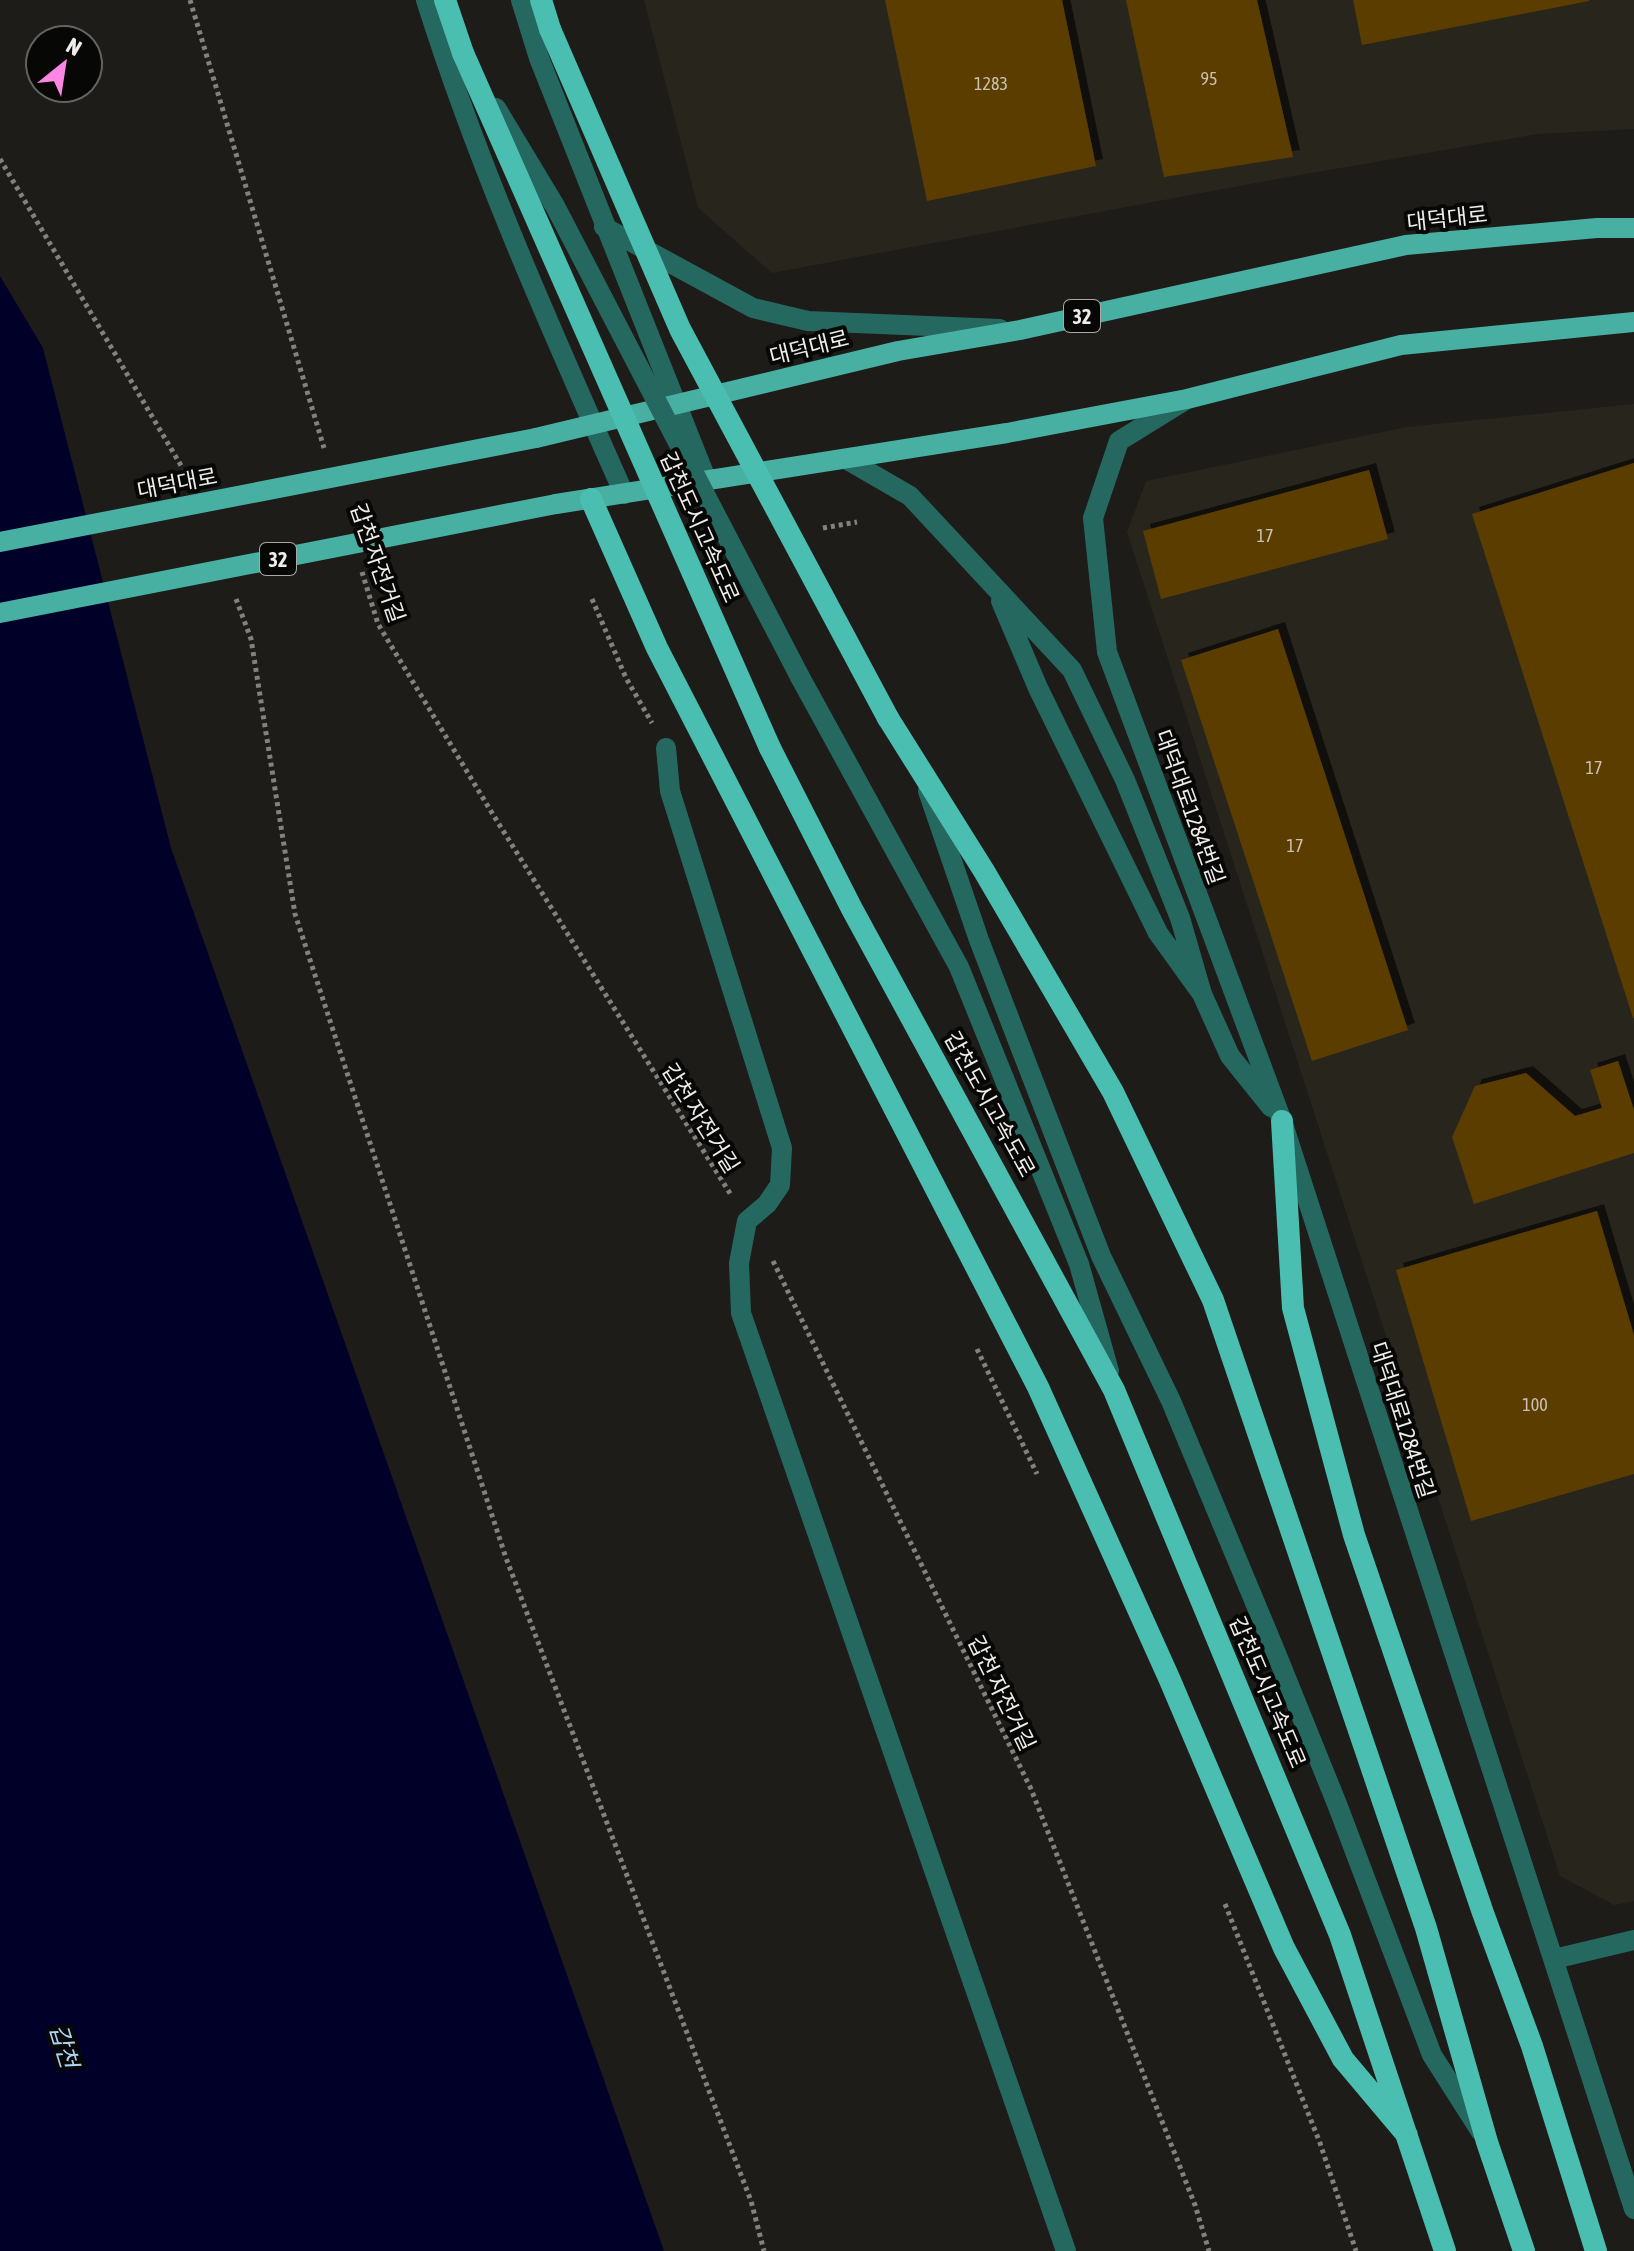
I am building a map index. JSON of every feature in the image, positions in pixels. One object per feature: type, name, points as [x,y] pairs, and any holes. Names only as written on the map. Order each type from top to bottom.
[{"type":"highway","name":"갑천도시고속도로","points":[[445,0],[463,53],[770,748],[852,909],[1114,1390],[1340,1935],[1445,2251]]},
{"type":"highway","points":[[541,0],[550,29],[680,329],[888,718],[984,871],[1113,1092],[1213,1300],[1426,1928],[1487,2142],[1524,2251]]},
{"type":"highway","points":[[591,499],[657,648],[1038,1387],[1169,1678],[1284,1948],[1343,2059],[1407,2135]]},
{"type":"highway","points":[[1282,1121],[1293,1308],[1350,1520],[1483,1913],[1532,2046],[1596,2251]]},
{"type":"main road","name":"대덕대로","points":[[0,542],[536,438],[898,351],[1020,330],[1406,245],[1597,228],[1634,228]]},
{"type":"main road","name":"32","points":[[0,613],[556,504],[1007,433],[1187,399],[1401,345],[1634,322]]},
{"type":"street","points":[[426,0],[455,92],[529,279],[624,494]]},
{"type":"street","points":[[521,0],[539,58],[604,227],[707,481]]},
{"type":"street","points":[[463,53],[555,206],[800,677],[959,967],[1079,1264],[1114,1390]]},
{"type":"street","points":[[604,227],[753,308],[808,321],[1020,330]]},
{"type":"street","name":"대덕대로1284번길","points":[[1187,399],[1119,441],[1093,518],[1107,652],[1282,1121],[1634,2209]]},
{"type":"street","points":[[846,459],[910,496],[1072,670],[1131,794],[1180,918],[1202,994],[1230,1056],[1282,1121]]},
{"type":"street","points":[[994,586],[1038,688],[1158,933],[1202,994]]},
{"type":"street","points":[[666,748],[670,791],[782,1148],[780,1185],[767,1204],[747,1221],[739,1263],[741,1313],[1066,2251]]},
{"type":"street","points":[[920,770],[979,940],[1101,1256],[1171,1401],[1264,1625],[1337,1804],[1432,2055],[1487,2142]]},
{"type":"street","points":[[1554,1959],[1634,1940]]},
{"type":"path","points":[[190,0],[328,461]]},
{"type":"path","points":[[0,159],[186,474]]},
{"type":"path","name":"갑천 자전거길","points":[[360,565],[378,624],[492,813],[747,1221],[765,1244],[1031,1789],[1195,2205],[1209,2251]]},
{"type":"path","points":[[235,598],[251,639],[295,914],[506,1558],[751,2201],[764,2251]]},
{"type":"path","points":[[592,599],[626,678],[666,748]]},
{"type":"path","points":[[975,1344],[1043,1487]]},
{"type":"path","points":[[1220,1890],[1320,2143],[1356,2251]]},
{"type":"shaded area","points":[[644,0],[1634,0],[1634,129],[1537,134],[772,273],[698,208]]},
{"type":"shaded area","points":[[1634,404],[1634,1901],[1614,1905],[1560,1876],[1127,532],[1146,481],[1407,427]]},
{"type":"water","name":"갑천","points":[[0,276],[43,348],[171,848],[664,2251],[0,2251]]},
{"type":"building","points":[[885,0],[1062,0],[1096,166],[927,201]]},
{"type":"building","points":[[1126,0],[1257,0],[1293,157],[1164,177]]},
{"type":"building","points":[[1353,0],[1589,0],[1589,1],[1362,45]]},
{"type":"building","points":[[1634,463],[1634,1018],[1633,1018],[1472,514]]},
{"type":"building","points":[[1369,470],[1388,539],[1161,599],[1143,531]]},
{"type":"building","points":[[1278,629],[1408,1030],[1312,1061],[1181,660]]},
{"type":"building","points":[[1618,1061],[1634,1110],[1634,1153],[1474,1204],[1452,1137],[1475,1086],[1526,1073],[1575,1116],[1602,1108],[1590,1070]]},
{"type":"building","points":[[1597,1211],[1634,1335],[1634,1474],[1471,1521],[1396,1270]]}]
